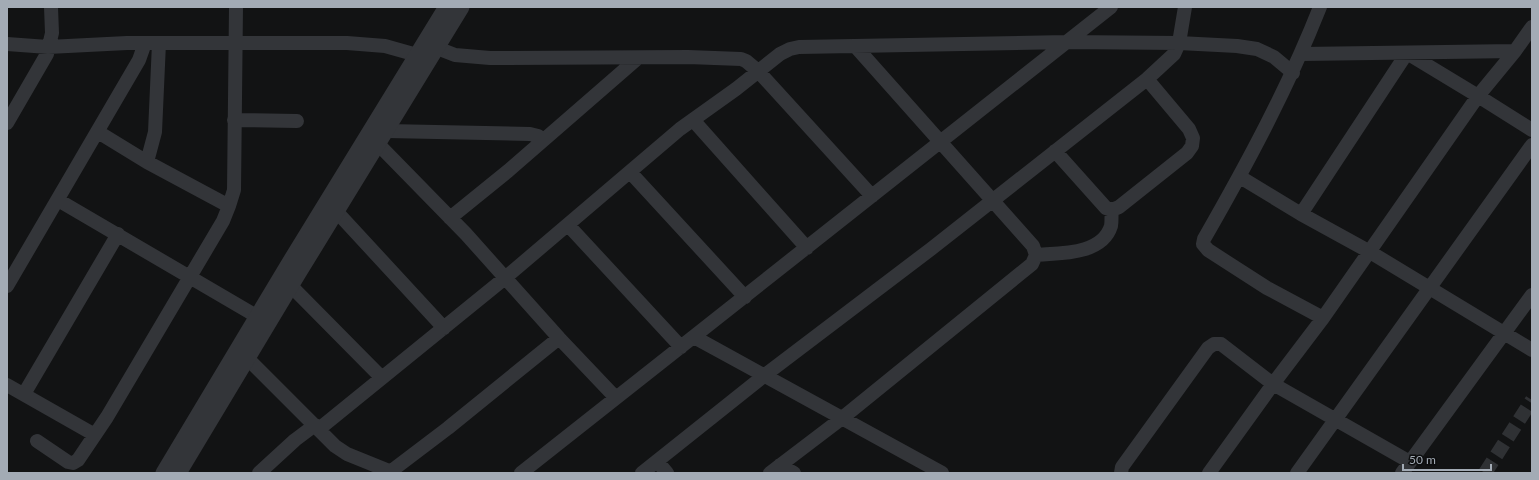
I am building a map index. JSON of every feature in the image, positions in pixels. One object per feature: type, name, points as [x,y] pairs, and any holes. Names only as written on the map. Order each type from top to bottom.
[{"type":"street","points":[[7,123],[47,54],[52,33],[52,7]]},
{"type":"street","points":[[37,441],[68,462],[73,463],[78,460],[95,436],[230,206],[234,190],[236,7]]},
{"type":"street","points":[[164,473],[242,355],[291,286],[382,137],[447,7]]},
{"type":"street","points":[[178,473],[242,355],[258,317],[427,48],[462,7]]},
{"type":"street","points":[[521,473],[1111,7]]},
{"type":"street","points":[[642,473],[765,375],[924,254],[992,199],[1147,79],[1174,54],[1179,43],[1185,7]]},
{"type":"street","points":[[1320,7],[1293,73],[1240,176],[1204,239],[1204,244],[1208,250],[1267,288],[1323,318]]},
{"type":"street","points":[[1210,473],[1370,252],[1478,96],[1515,51],[1532,27]]},
{"type":"street","points":[[259,473],[295,440],[317,427],[382,378],[444,328],[693,120],[780,54],[790,49],[799,47],[1067,42],[1179,43],[1257,48],[1274,58],[1293,73]]},
{"type":"street","points":[[7,286],[139,60],[145,43]]},
{"type":"street","points":[[7,44],[48,47],[145,43],[347,43],[427,48],[455,55],[490,58],[688,57],[741,59],[746,61],[758,71],[872,196]]},
{"type":"street","points":[[147,162],[155,132],[159,43]]},
{"type":"street","points":[[775,469],[841,419],[1032,264],[1036,256],[1033,246],[856,47]]},
{"type":"street","points":[[1302,54],[1515,51]]},
{"type":"street","points":[[1407,53],[1532,130]]},
{"type":"street","points":[[1300,214],[1407,53]]},
{"type":"street","points":[[450,218],[508,171],[638,58]]},
{"type":"street","points":[[1055,151],[1106,208],[1112,210],[1119,207],[1155,177],[1179,160],[1192,146],[1193,138],[1189,129],[1147,79]]},
{"type":"street","points":[[234,120],[297,121]]},
{"type":"street","points":[[693,120],[807,248]]},
{"type":"street","points":[[98,132],[147,162],[230,206]]},
{"type":"street","points":[[382,137],[530,134],[538,136],[543,140]]},
{"type":"street","points":[[382,137],[450,218],[558,338],[616,398]]},
{"type":"street","points":[[1297,473],[1532,145]]},
{"type":"street","points":[[630,172],[745,297]]},
{"type":"street","points":[[1240,176],[1300,214],[1370,252],[1532,350]]},
{"type":"street","points":[[58,200],[258,317]]},
{"type":"street","points":[[1036,256],[1075,252],[1092,246],[1103,239],[1110,226],[1112,210]]},
{"type":"street","points":[[336,211],[444,328]]},
{"type":"street","points":[[568,225],[681,347]]},
{"type":"street","points":[[24,394],[118,234]]},
{"type":"street","points":[[291,286],[382,378]]},
{"type":"street","points":[[1121,473],[1122,467],[1126,461],[1208,348],[1214,344],[1221,344],[1273,384],[1335,419],[1406,468],[1532,295]]},
{"type":"street","points":[[694,337],[765,375],[841,419],[942,473]]},
{"type":"street","points":[[242,355],[335,446],[347,454],[392,472],[558,338]]},
{"type":"street","points":[[7,384],[95,436]]},
{"type":"street","points":[[657,461],[667,473]]},
{"type":"street","points":[[775,469],[794,473]]},
{"type":"tunnel","points":[[1485,473],[1532,400]]}]
